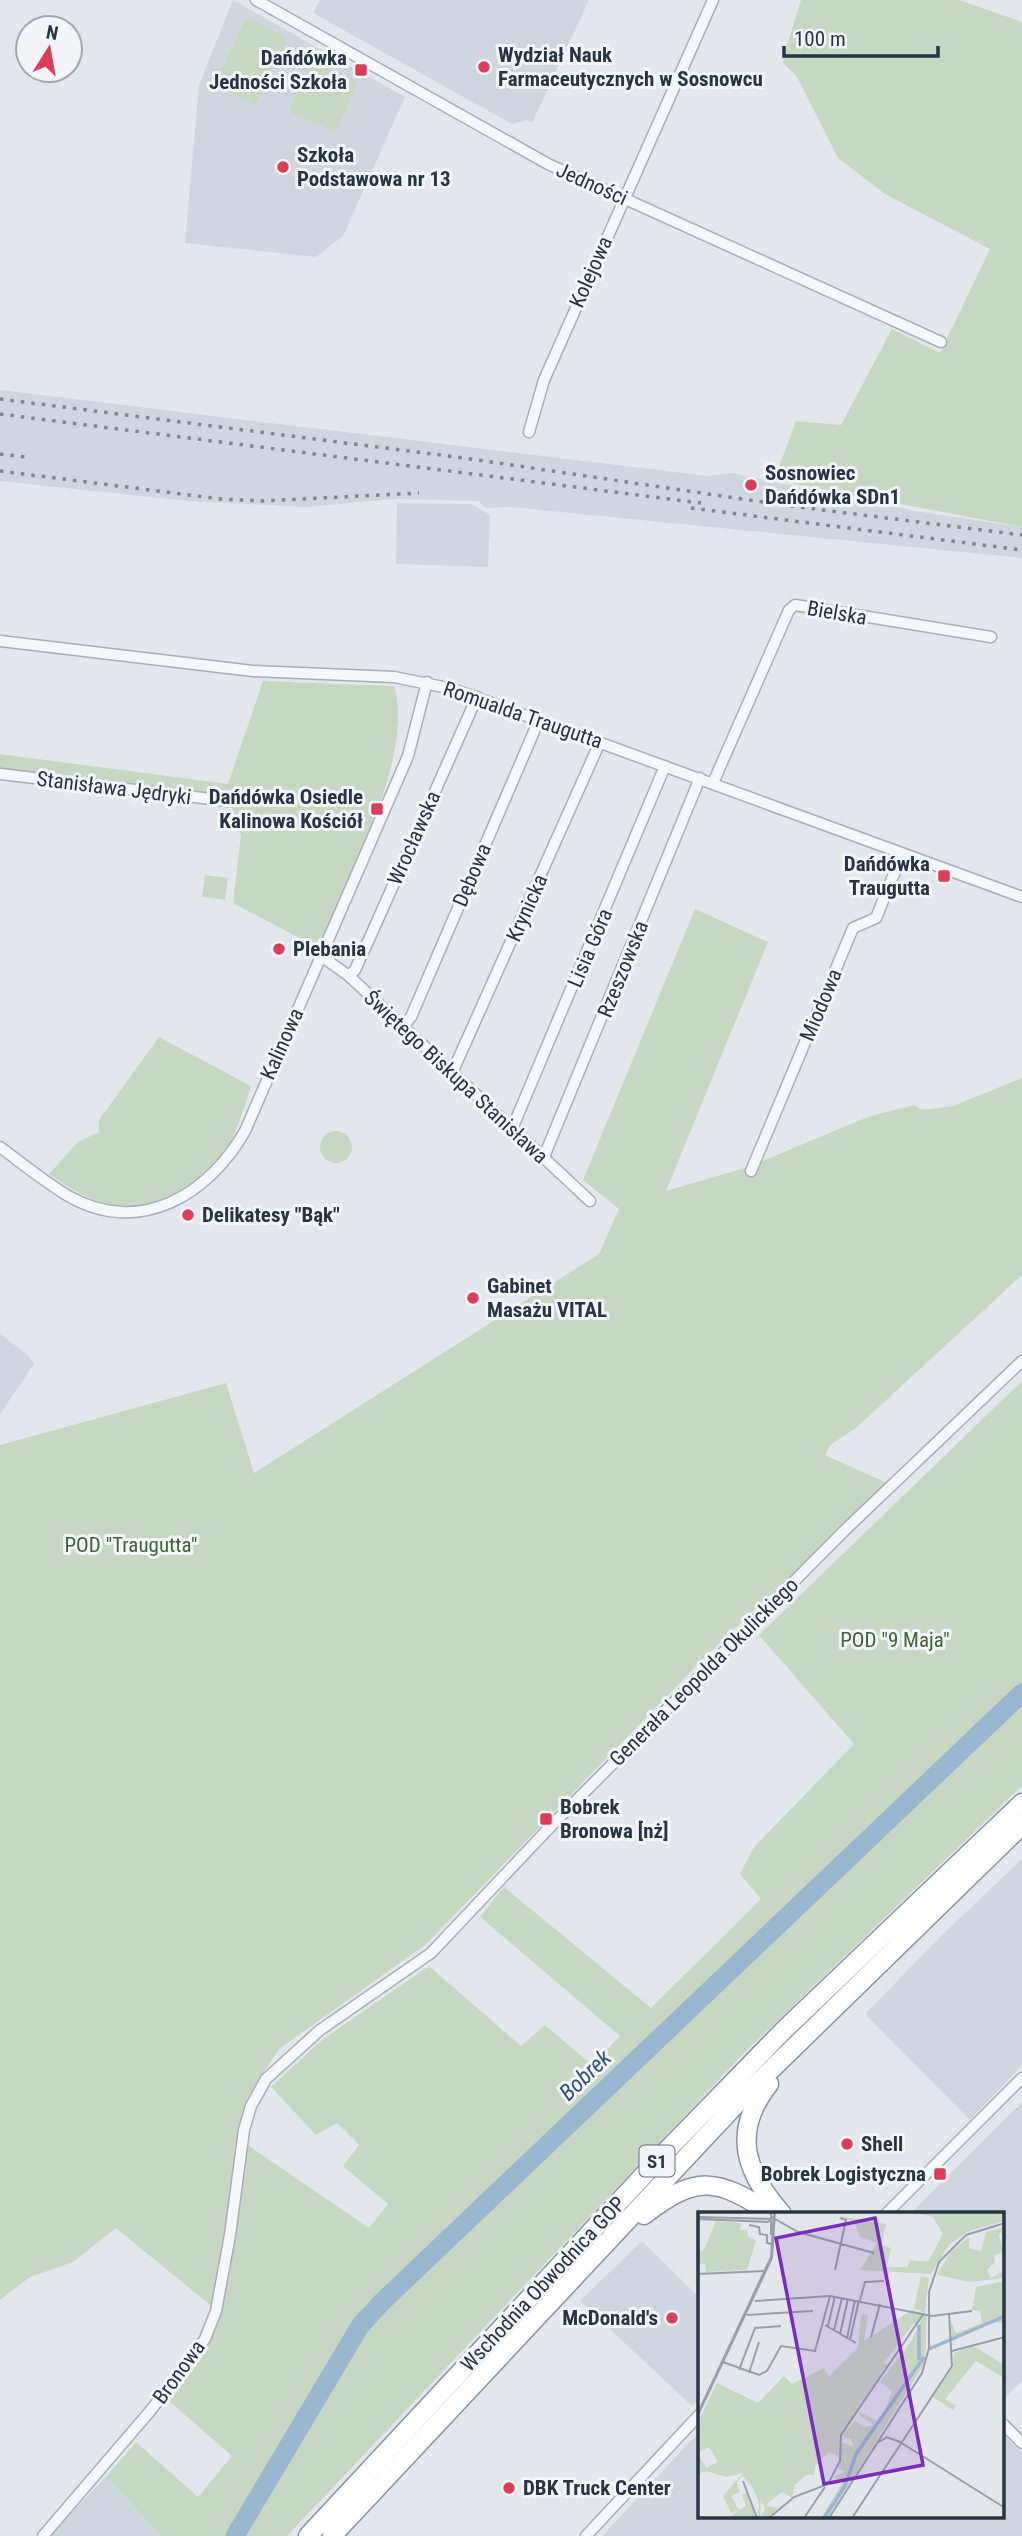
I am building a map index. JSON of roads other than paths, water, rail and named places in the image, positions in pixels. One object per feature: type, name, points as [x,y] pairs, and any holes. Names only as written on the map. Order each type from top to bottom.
[{"type":"highway","name":"Wschodnia Obwodnica GOP","points":[[308,2536],[678,2138],[785,2029],[1022,1803]]},
{"type":"highway","name":"Wschodnia Obwodnica GOP","points":[[332,2536],[598,2249],[817,2023],[1022,1825]]},
{"type":"highway","points":[[781,2212],[755,2177],[748,2162],[747,2130],[758,2098],[817,2023]]},
{"type":"highway","points":[[598,2249],[675,2191],[688,2188],[720,2187],[747,2198],[769,2212]]},
{"type":"street","name":"Jedności","points":[[256,0],[548,164],[941,342]]},
{"type":"street","name":"Kolejowa","points":[[529,432],[544,380],[713,0]]},
{"type":"street","name":"Bielska","points":[[713,783],[789,610],[795,605],[991,637]]},
{"type":"street","name":"Romualda Traugutta","points":[[0,640],[253,671],[386,677],[427,682],[477,697],[1022,897]]},
{"type":"street","name":"Kalinowa","points":[[0,1147],[71,1198],[122,1212],[149,1210],[194,1190],[214,1176],[245,1131],[408,756],[427,682]]},
{"type":"street","name":"Wrocławska","points":[[349,976],[355,970],[372,935],[477,697]]},
{"type":"street","name":"Dębowa","points":[[402,1027],[411,1017],[539,720]]},
{"type":"street","name":"Krynicka","points":[[452,1073],[600,742]]},
{"type":"street","name":"Lisia Góra","points":[[512,1129],[665,766]]},
{"type":"street","name":"Stanisława Jędryki","points":[[0,774],[228,801]]},
{"type":"street","name":"Rzeszowska","points":[[543,1159],[700,778]]},
{"type":"street","name":"Miodowa","points":[[751,1171],[853,928],[876,918],[902,854]]},
{"type":"street","name":"Świętego Biskupa Stanisława","points":[[321,956],[349,976],[590,1201]]},
{"type":"street","name":"Generała Leopolda Okulickiego","points":[[244,2130],[251,2106],[266,2079],[290,2054],[431,1953],[551,1826],[826,1550],[1022,1361]]},
{"type":"street","points":[[888,2212],[1022,2078]]},
{"type":"street","name":"Bronowa","points":[[43,2536],[151,2410],[205,2339],[216,2311],[226,2260],[244,2130]]},
{"type":"street","points":[[586,2536],[698,2416]]},
{"type":"street","points":[[1004,2425],[1022,2442]]},
{"type":"waterway","name":"Bobrek","points":[[235,2536],[360,2326],[382,2302],[1022,1693]]},
{"type":"railway","points":[[0,399],[464,458],[783,505],[1022,535]]},
{"type":"railway","points":[[0,414],[701,503]]},
{"type":"railway","points":[[0,454],[26,457]]},
{"type":"railway","points":[[0,471],[221,499],[262,501],[419,493]]},
{"type":"railway","points":[[691,508],[1022,550]]},
{"type":"place","name":"Wydział Nauk Farmaceutycznych w Sosnowcu","points":[[484,67]]},
{"type":"place","name":"Dańdówka Jedności Szkoła","points":[[361,70]]},
{"type":"place","name":"Szkoła Podstawowa nr 13","points":[[283,167]]},
{"type":"place","name":"Sosnowiec Dańdówka SDn1","points":[[751,485]]},
{"type":"place","name":"Dańdówka Osiedle Kalinowa Kościół","points":[[377,809]]},
{"type":"place","name":"Dańdówka Traugutta","points":[[944,876]]},
{"type":"place","name":"Plebania","points":[[279,949]]},
{"type":"place","name":"Delikatesy \"Bąk\"","points":[[188,1215]]},
{"type":"place","name":"Gabinet Masażu VITAL","points":[[473,1298]]},
{"type":"place","name":"Bobrek Bronowa [nż]","points":[[546,1819]]},
{"type":"place","name":"Shell","points":[[847,2144]]},
{"type":"place","name":"Bobrek Logistyczna","points":[[940,2174]]},
{"type":"place","name":"McDonald's","points":[[672,2318]]},
{"type":"place","name":"DBK Truck Center","points":[[509,2488]]},
{"type":"park label","name":"POD \"Traugutta\"","points":[[131,1545]]},
{"type":"park label","name":"POD \"9 Maja\"","points":[[895,1640]]}]
